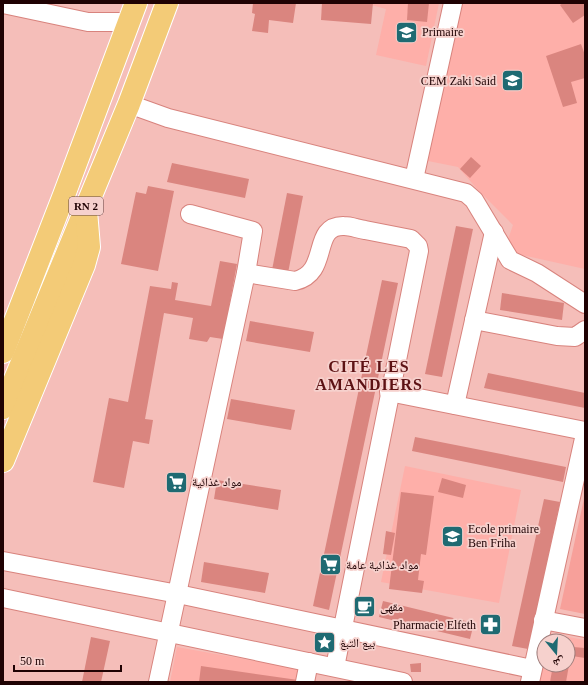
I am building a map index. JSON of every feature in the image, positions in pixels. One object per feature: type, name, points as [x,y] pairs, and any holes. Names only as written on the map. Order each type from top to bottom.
[{"type":"highway","name":"RN 2","points":[[3,408],[129,104],[167,3]]},
{"type":"highway","name":"RN 2","points":[[3,352],[64,195],[132,12]]},
{"type":"highway","points":[[3,311],[41,223],[64,195]]},
{"type":"highway","points":[[3,461],[84,265],[88,247],[86,205]]},
{"type":"street","points":[[414,179],[453,3]]},
{"type":"street","points":[[3,4],[88,22],[132,12]]},
{"type":"street","points":[[129,104],[168,118],[466,193],[474,200],[494,232],[498,243],[510,260],[537,273],[585,304]]},
{"type":"street","points":[[158,682],[246,273],[252,231],[190,214]]},
{"type":"street","points":[[246,273],[295,281],[308,276],[316,266],[322,240],[331,229],[337,227],[351,227],[411,239],[418,246],[419,255],[335,667]]},
{"type":"street","points":[[455,405],[494,232]]},
{"type":"street","points":[[474,320],[563,337],[575,338],[585,330]]},
{"type":"street","points":[[390,392],[585,431]]},
{"type":"street","points":[[3,561],[178,594],[342,629],[531,675],[585,434]]},
{"type":"street","points":[[3,598],[169,631],[403,682]]},
{"type":"street","points":[[543,620],[585,628]]},
{"type":"street","points":[[305,682],[309,662]]},
{"type":"shaded area","name":"Primaire","points":[[364,3],[439,3],[426,66],[376,55],[386,9]]},
{"type":"shaded area","name":"CEM Zaki Said","points":[[456,3],[585,3],[585,269],[504,251],[513,225],[478,190],[458,167],[423,160]]},
{"type":"shaded area","name":"Ecole primaire Ben Friha","points":[[405,466],[521,490],[499,603],[381,582]]},
{"type":"shaded area","points":[[585,494],[585,614],[560,609]]},
{"type":"shaded area","points":[[576,638],[585,640],[585,682],[537,682],[539,673],[576,673]]},
{"type":"shaded area","points":[[177,647],[299,669],[297,682],[170,682]]},
{"type":"building","points":[[253,3],[296,3],[293,23],[269,20],[268,33],[252,31],[255,14],[252,13]]},
{"type":"building","points":[[322,3],[373,3],[371,24],[321,20]]},
{"type":"building","points":[[408,3],[429,3],[427,22],[407,20]]},
{"type":"building","points":[[563,3],[585,3],[585,15],[573,23],[560,5]]},
{"type":"building","points":[[581,44],[585,55],[585,78],[571,82],[577,103],[563,107],[546,56]]},
{"type":"building","points":[[471,157],[481,166],[470,178],[460,169]]},
{"type":"building","points":[[172,163],[249,179],[245,198],[167,182]]},
{"type":"building","points":[[148,186],[174,191],[158,271],[121,264],[136,192],[146,194]]},
{"type":"building","points":[[287,193],[303,196],[288,273],[272,270]]},
{"type":"building","points":[[456,226],[473,229],[442,377],[425,374]]},
{"type":"building","points":[[220,261],[237,264],[223,339],[210,337],[207,342],[189,339],[193,318],[164,313],[145,419],[153,420],[149,444],[133,441],[124,488],[93,482],[109,398],[128,402],[150,286],[171,289],[172,282],[178,283],[175,300],[211,306]]},
{"type":"building","points":[[382,280],[398,283],[329,610],[313,606]]},
{"type":"building","points":[[502,293],[564,303],[562,320],[500,310]]},
{"type":"building","points":[[250,321],[314,332],[310,352],[246,341]]},
{"type":"building","points":[[488,373],[585,393],[585,408],[484,388]]},
{"type":"building","points":[[231,399],[295,410],[291,430],[227,419]]},
{"type":"building","points":[[415,437],[566,467],[563,482],[412,451]]},
{"type":"building","points":[[442,478],[466,485],[463,498],[438,492]]},
{"type":"building","points":[[217,480],[281,490],[278,510],[214,499]]},
{"type":"building","points":[[401,492],[434,496],[426,555],[421,554],[418,580],[424,581],[422,593],[389,589]]},
{"type":"building","points":[[544,499],[560,502],[528,649],[512,646]]},
{"type":"building","points":[[386,531],[395,533],[391,555],[383,554]]},
{"type":"building","points":[[204,562],[269,573],[265,593],[201,582]]},
{"type":"building","points":[[383,601],[474,623],[470,639],[379,617]]},
{"type":"building","points":[[91,637],[110,641],[101,682],[82,682]]},
{"type":"building","points":[[576,647],[585,648],[585,658],[576,657]]},
{"type":"building","points":[[421,663],[421,672],[411,672],[410,664]]},
{"type":"building","points":[[201,666],[298,680],[298,682],[199,682]]},
{"type":"building","points":[[552,673],[568,673],[566,682],[550,682]]},
{"type":"place","name":"Primaire","points":[[407,32]]},
{"type":"place","name":"CEM Zaki Said","points":[[512,81]]},
{"type":"place","name":"مواد غذائية","points":[[176,482]]},
{"type":"place","name":"Ecole primaire Ben Friha","points":[[452,536]]},
{"type":"place","name":"مواد غذائية عامة","points":[[331,565]]},
{"type":"place","name":"مقهى","points":[[364,607]]},
{"type":"place","name":"Pharmacie Elfeth","points":[[491,625]]},
{"type":"place","name":"بيع التبغ","points":[[324,643]]},
{"type":"district","name":"CITÉ LES AMANDIERS","points":[[369,375]]}]
